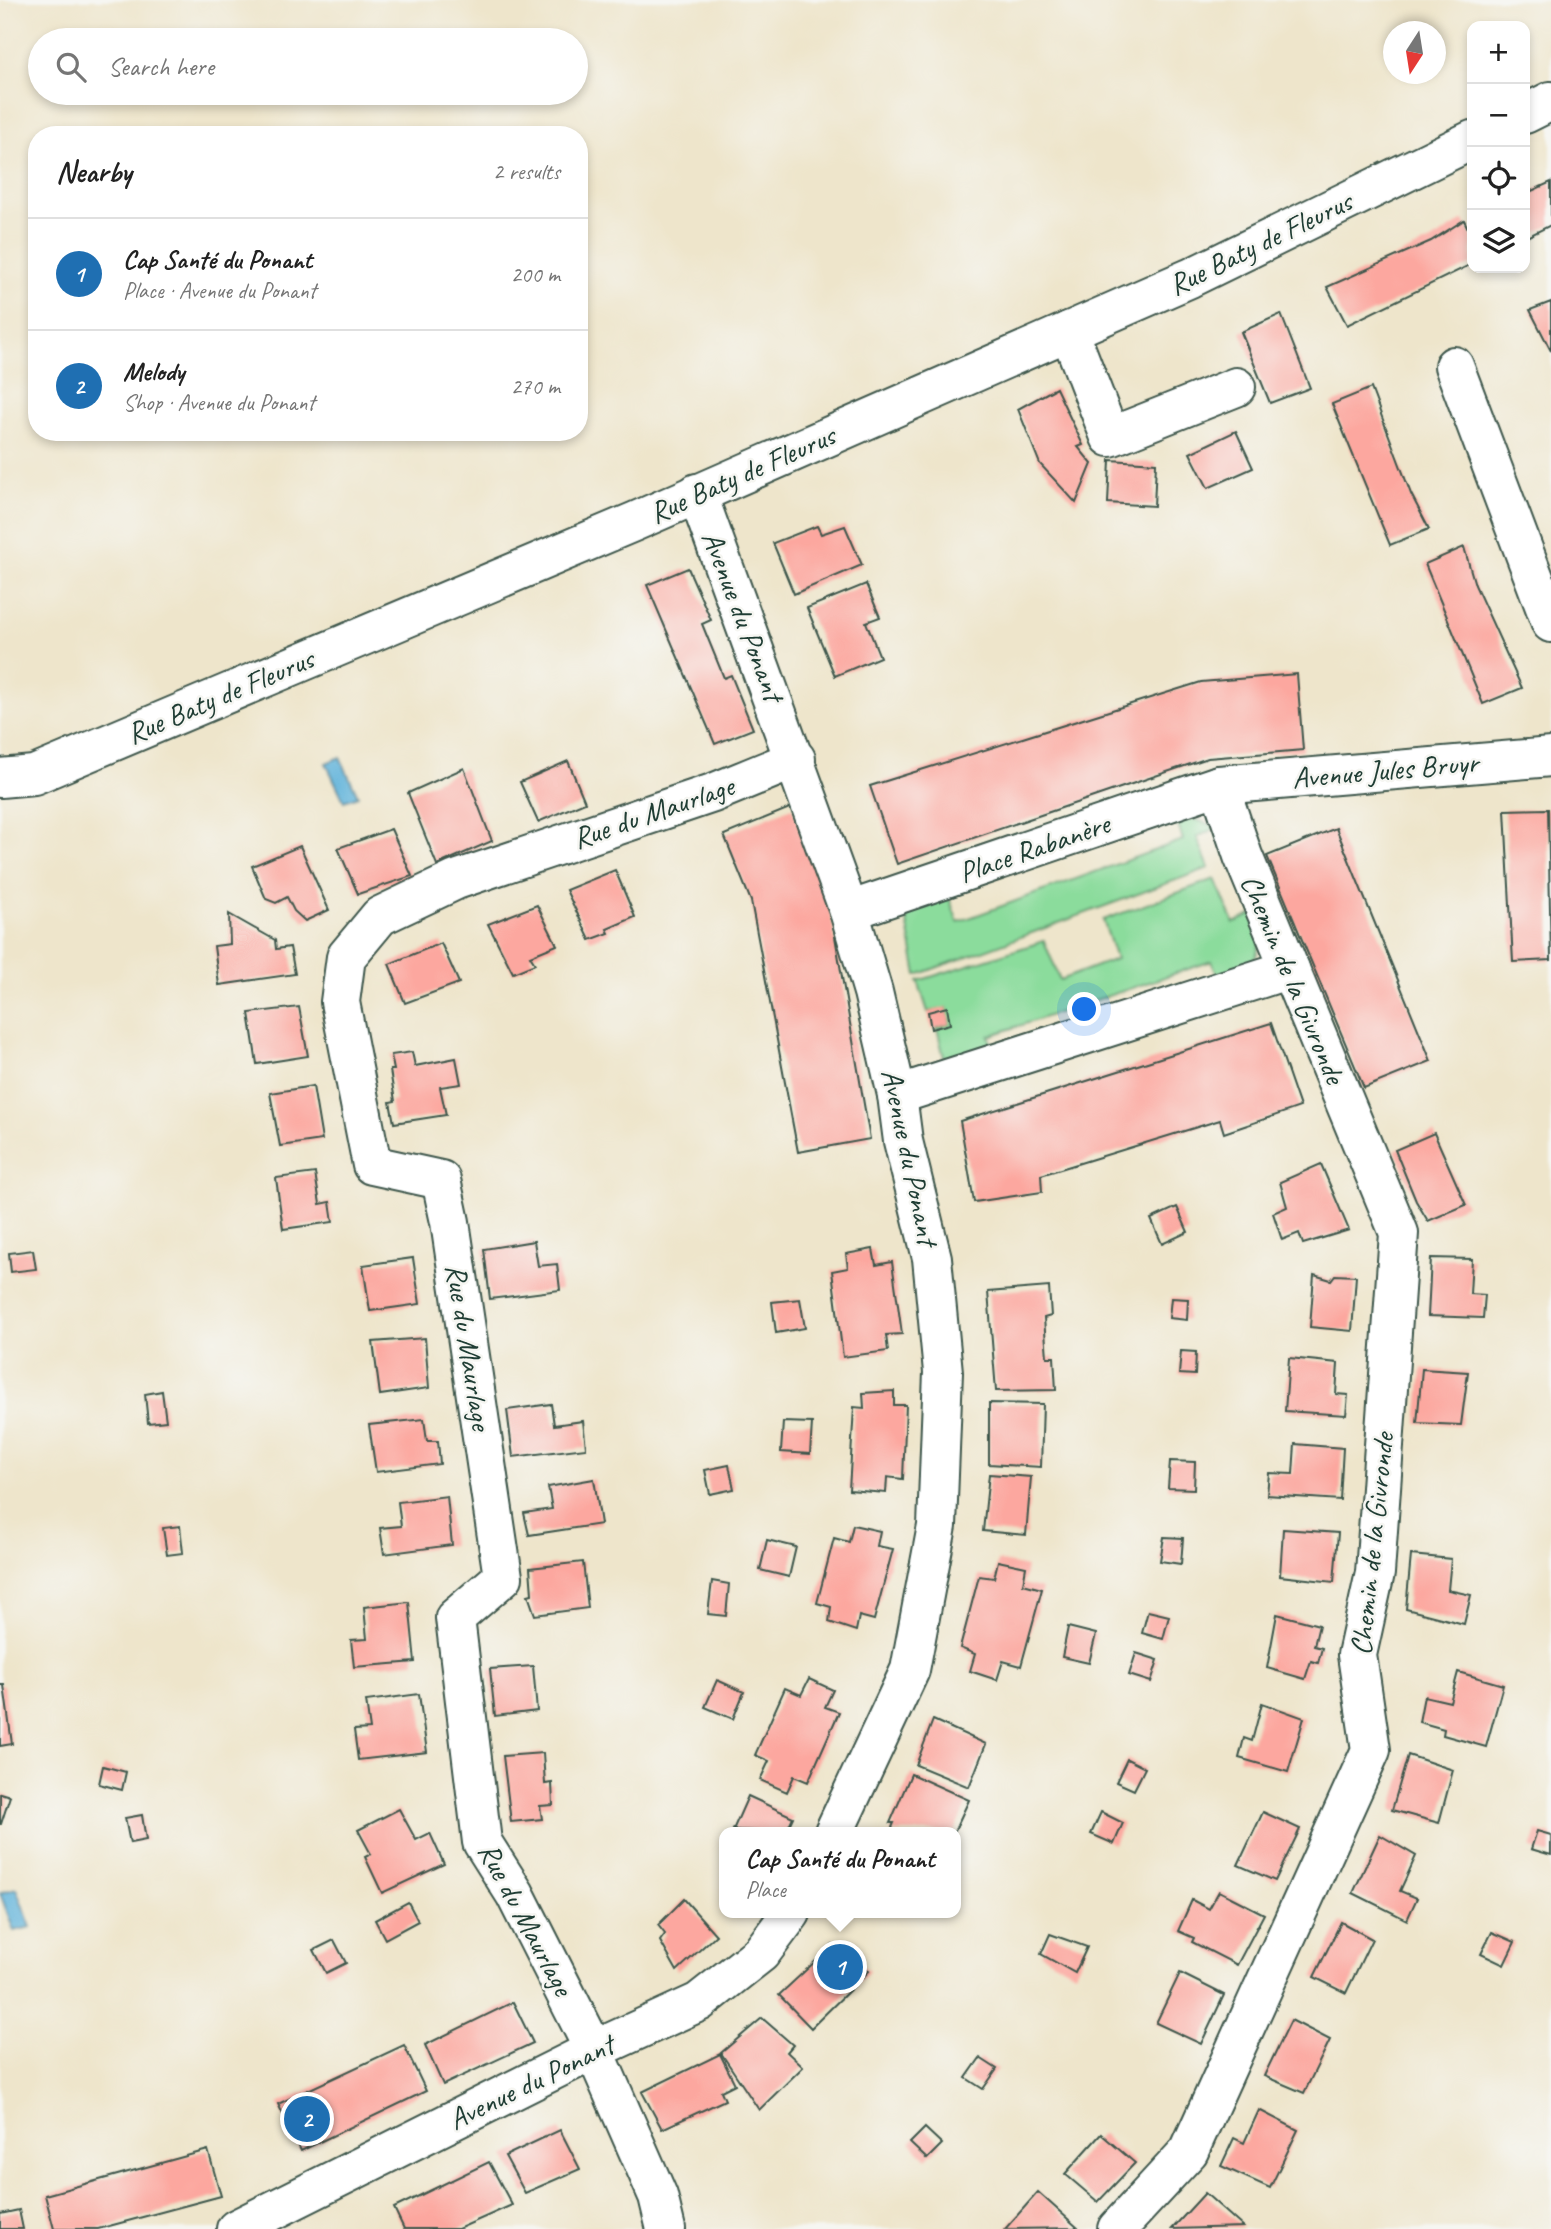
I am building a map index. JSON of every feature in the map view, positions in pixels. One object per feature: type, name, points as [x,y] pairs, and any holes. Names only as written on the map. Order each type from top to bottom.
[{"type":"street","points":[[1530,112],[1551,101]]},
{"type":"street","name":"Rue Baty de Fleurus","points":[[0,778],[34,775],[697,493],[1190,278],[1467,142]]},
{"type":"street","points":[[1069,331],[1110,437],[1236,387]]},
{"type":"street","points":[[1454,366],[1551,623]]},
{"type":"street","name":"Avenue du Ponant","points":[[697,493],[796,759],[849,911],[873,992],[897,1095],[903,1142],[932,1258],[943,1372],[937,1525],[910,1670],[836,1827]]},
{"type":"street","name":"Avenue Jules Bruyr","points":[[1219,785],[1551,757]]},
{"type":"street","name":"Rue du Maurlage","points":[[666,2229],[658,2196],[594,2050],[515,1894],[482,1842],[455,1618],[503,1577],[452,1235],[442,1180],[372,1165],[340,1002],[346,957],[380,916],[456,880],[713,793],[796,759]]},
{"type":"street","name":"Place Rabanère","points":[[849,911],[1219,785]]},
{"type":"street","name":"Chemin de la Givronde","points":[[1116,2229],[1189,2151],[1371,1750],[1357,1655],[1375,1573],[1399,1233],[1242,856],[1219,785]]},
{"type":"street","points":[[897,1095],[1290,969]]},
{"type":"street","name":"Avenue du Ponant","points":[[245,2227],[594,2050],[699,2002],[761,1953],[787,1918]]},
{"type":"green space","points":[[1174,813],[1218,827],[1197,837],[1209,868],[917,975],[905,910],[948,895],[958,922],[1183,840]]},
{"type":"green space","points":[[1215,879],[1234,923],[1256,913],[1259,927],[1259,949],[1255,957],[1250,965],[1233,979],[1222,987],[1212,961],[989,1036],[998,1062],[949,1079],[937,1028],[950,1024],[947,1008],[928,1012],[918,981],[1044,941],[1060,980],[1116,959],[1103,920]]},
{"type":"water","points":[[340,757],[358,796],[344,801],[326,763]]},
{"type":"water","points":[[16,1888],[31,1927],[14,1931],[0,1893]]},
{"type":"building","points":[[1551,182],[1551,225],[1530,236],[1530,210],[1530,192]]},
{"type":"building","points":[[1464,220],[1467,226],[1467,266],[1347,325],[1327,287],[1431,241]]},
{"type":"building","points":[[1551,302],[1551,351],[1530,310]]},
{"type":"building","points":[[1281,314],[1310,388],[1270,403],[1241,332]]},
{"type":"building","points":[[1056,388],[1083,445],[1078,447],[1092,464],[1076,503],[1040,464],[1018,409]]},
{"type":"building","points":[[1371,388],[1411,494],[1429,529],[1390,545],[1332,404]]},
{"type":"building","points":[[1236,431],[1253,468],[1208,488],[1190,453]]},
{"type":"building","points":[[1110,460],[1156,463],[1154,506],[1108,503]]},
{"type":"building","points":[[817,526],[821,534],[845,526],[862,565],[794,594],[773,543]]},
{"type":"building","points":[[1464,547],[1475,585],[1522,688],[1483,704],[1425,564]]},
{"type":"building","points":[[688,568],[711,620],[702,624],[724,678],[731,675],[753,729],[715,744],[647,585]]},
{"type":"building","points":[[866,584],[880,617],[866,622],[880,657],[835,676],[807,608]]},
{"type":"building","points":[[1297,674],[1303,750],[1208,758],[897,864],[870,786],[1201,682]]},
{"type":"building","points":[[568,761],[585,802],[538,822],[520,782]]},
{"type":"building","points":[[464,768],[492,841],[437,865],[408,793]]},
{"type":"building","points":[[792,807],[828,896],[870,1139],[798,1152],[751,901],[724,835]]},
{"type":"building","points":[[1548,809],[1551,960],[1513,962],[1505,810]]},
{"type":"building","points":[[1336,828],[1431,1061],[1364,1088],[1267,856]]},
{"type":"building","points":[[391,829],[412,876],[358,894],[338,848]]},
{"type":"building","points":[[300,846],[329,910],[305,921],[294,911],[287,897],[276,903],[266,899],[252,866]]},
{"type":"building","points":[[615,870],[635,917],[607,929],[609,933],[590,940],[566,890]]},
{"type":"building","points":[[537,905],[557,945],[530,956],[535,964],[513,973],[488,924]]},
{"type":"building","points":[[229,914],[275,940],[276,949],[290,947],[295,974],[219,985],[214,946],[230,944]]},
{"type":"building","points":[[441,943],[459,983],[405,1003],[389,964]]},
{"type":"building","points":[[299,1007],[308,1056],[257,1064],[249,1013]]},
{"type":"building","points":[[947,1007],[950,1024],[931,1029],[928,1012]]},
{"type":"building","points":[[1271,1023],[1300,1107],[1224,1133],[1220,1120],[1041,1175],[1042,1192],[974,1202],[960,1121]]},
{"type":"building","points":[[412,1052],[415,1066],[456,1058],[461,1084],[440,1087],[446,1115],[394,1123],[390,1102],[395,1101],[390,1070],[394,1070],[391,1055]]},
{"type":"building","points":[[313,1086],[322,1140],[280,1146],[270,1093]]},
{"type":"building","points":[[1434,1133],[1466,1205],[1428,1221],[1416,1201],[1395,1150]]},
{"type":"building","points":[[1321,1164],[1349,1230],[1303,1244],[1299,1233],[1282,1240],[1273,1213],[1287,1207],[1280,1182]]},
{"type":"building","points":[[315,1173],[320,1204],[330,1202],[333,1222],[283,1229],[276,1178]]},
{"type":"building","points":[[1177,1207],[1188,1232],[1162,1244],[1151,1219]]},
{"type":"building","points":[[534,1241],[538,1266],[557,1264],[560,1290],[490,1299],[484,1249]]},
{"type":"building","points":[[873,1249],[876,1265],[892,1262],[902,1334],[886,1335],[888,1351],[843,1357],[832,1271],[848,1268],[846,1254]]},
{"type":"building","points":[[33,1250],[36,1269],[11,1272],[9,1253]]},
{"type":"building","points":[[413,1258],[420,1304],[370,1311],[363,1265]]},
{"type":"building","points":[[1431,1258],[1472,1259],[1470,1294],[1485,1295],[1483,1318],[1428,1316]]},
{"type":"building","points":[[1314,1275],[1331,1280],[1335,1275],[1356,1276],[1352,1331],[1310,1327]]},
{"type":"building","points":[[1049,1287],[1051,1316],[1044,1318],[1047,1357],[1054,1357],[1056,1390],[996,1391],[988,1292]]},
{"type":"building","points":[[1171,1298],[1188,1299],[1187,1320],[1169,1318]]},
{"type":"building","points":[[800,1299],[805,1328],[776,1333],[772,1302]]},
{"type":"building","points":[[425,1338],[429,1388],[380,1395],[373,1342]]},
{"type":"building","points":[[1181,1351],[1196,1352],[1195,1375],[1179,1374]]},
{"type":"building","points":[[1289,1358],[1338,1363],[1336,1394],[1348,1395],[1346,1415],[1285,1411]]},
{"type":"building","points":[[1422,1369],[1468,1372],[1461,1425],[1417,1423]]},
{"type":"building","points":[[162,1391],[166,1421],[148,1423],[145,1394]]},
{"type":"building","points":[[894,1391],[894,1405],[906,1405],[903,1479],[887,1477],[886,1493],[849,1490],[854,1407],[864,1408],[863,1393]]},
{"type":"building","points":[[989,1403],[1043,1404],[1041,1467],[989,1464]]},
{"type":"building","points":[[551,1404],[554,1425],[583,1421],[586,1448],[513,1457],[507,1410]]},
{"type":"building","points":[[424,1419],[427,1441],[438,1441],[440,1464],[376,1472],[369,1425]]},
{"type":"building","points":[[783,1422],[812,1423],[810,1454],[781,1452]]},
{"type":"building","points":[[1295,1444],[1343,1448],[1340,1500],[1267,1495],[1269,1473],[1293,1474]]},
{"type":"building","points":[[1170,1461],[1195,1462],[1194,1489],[1168,1488]]},
{"type":"building","points":[[729,1465],[734,1489],[710,1494],[705,1470]]},
{"type":"building","points":[[989,1474],[1031,1477],[1026,1535],[983,1531]]},
{"type":"building","points":[[594,1479],[601,1524],[529,1535],[524,1513],[552,1509],[548,1487]]},
{"type":"building","points":[[447,1496],[452,1545],[384,1554],[380,1528],[401,1526],[398,1502]]},
{"type":"building","points":[[853,1525],[880,1531],[877,1546],[893,1549],[874,1620],[859,1616],[856,1631],[829,1622],[831,1607],[817,1603],[834,1538],[849,1542]]},
{"type":"building","points":[[180,1526],[183,1553],[167,1555],[163,1528]]},
{"type":"building","points":[[1283,1529],[1338,1533],[1334,1582],[1280,1576]]},
{"type":"building","points":[[1164,1537],[1183,1538],[1181,1564],[1160,1561]]},
{"type":"building","points":[[767,1540],[796,1547],[789,1577],[760,1570]]},
{"type":"building","points":[[1411,1555],[1451,1559],[1448,1590],[1471,1595],[1464,1624],[1406,1609]]},
{"type":"building","points":[[998,1561],[1026,1567],[1023,1584],[1042,1589],[1021,1666],[1003,1661],[997,1680],[970,1671],[975,1654],[960,1648],[979,1576],[994,1578]]},
{"type":"building","points":[[583,1562],[588,1608],[535,1615],[528,1595],[532,1594],[530,1568]]},
{"type":"building","points":[[712,1581],[729,1584],[726,1616],[708,1614]]},
{"type":"building","points":[[409,1602],[415,1662],[354,1667],[351,1640],[367,1639],[364,1607]]},
{"type":"building","points":[[1148,1611],[1169,1616],[1163,1639],[1142,1633]]},
{"type":"building","points":[[1277,1614],[1319,1625],[1314,1646],[1322,1648],[1318,1663],[1311,1661],[1305,1679],[1267,1668]]},
{"type":"building","points":[[1068,1627],[1096,1634],[1089,1663],[1062,1657]]},
{"type":"building","points":[[1136,1653],[1158,1660],[1151,1682],[1129,1675]]},
{"type":"building","points":[[533,1666],[537,1711],[495,1716],[490,1669]]},
{"type":"building","points":[[1458,1672],[1503,1685],[1486,1747],[1443,1735],[1444,1729],[1419,1722],[1424,1696],[1450,1702]]},
{"type":"building","points":[[809,1679],[833,1690],[825,1707],[839,1712],[808,1782],[794,1776],[787,1792],[760,1780],[769,1761],[755,1755],[785,1688],[801,1695]]},
{"type":"building","points":[[717,1680],[744,1692],[733,1719],[705,1707]]},
{"type":"building","points":[[0,1685],[4,1685],[12,1744],[0,1746]]},
{"type":"building","points":[[419,1694],[427,1752],[358,1760],[354,1730],[370,1729],[366,1701]]},
{"type":"building","points":[[1262,1703],[1304,1718],[1288,1772],[1239,1758],[1244,1738],[1252,1741]]},
{"type":"building","points":[[933,1720],[986,1744],[969,1787],[916,1765]]},
{"type":"building","points":[[543,1753],[545,1784],[552,1783],[553,1805],[540,1806],[542,1819],[511,1822],[503,1756]]},
{"type":"building","points":[[1408,1755],[1453,1770],[1439,1823],[1392,1810]]},
{"type":"building","points":[[1127,1759],[1145,1768],[1134,1790],[1116,1782]]},
{"type":"building","points":[[103,1766],[126,1772],[122,1790],[99,1784]]},
{"type":"building","points":[[911,1774],[969,1800],[956,1827],[892,1827],[894,1823],[890,1823]]},
{"type":"building","points":[[0,1793],[10,1796],[1,1824],[0,1824]]},
{"type":"building","points":[[748,1796],[793,1817],[788,1827],[734,1827]]},
{"type":"building","points":[[399,1809],[416,1840],[430,1833],[444,1864],[382,1893],[365,1857],[371,1854],[358,1830]]},
{"type":"building","points":[[1101,1812],[1123,1823],[1114,1844],[1091,1834]]},
{"type":"building","points":[[1263,1812],[1300,1829],[1275,1881],[1238,1865]]},
{"type":"building","points":[[142,1815],[146,1840],[130,1843],[125,1818]]},
{"type":"building","points":[[1537,1831],[1551,1835],[1551,1855],[1531,1849]]},
{"type":"building","points":[[1380,1835],[1416,1856],[1400,1891],[1417,1898],[1407,1920],[1353,1893]]},
{"type":"building","points":[[1219,1891],[1264,1914],[1237,1965],[1192,1942],[1194,1938],[1178,1931],[1192,1900],[1209,1909]]},
{"type":"building","points":[[684,1899],[716,1935],[677,1971],[660,1941],[665,1934],[658,1925]]},
{"type":"building","points":[[408,1902],[418,1921],[385,1939],[375,1920]]},
{"type":"building","points":[[1341,1922],[1372,1939],[1346,1993],[1314,1977]]},
{"type":"building","points":[[1492,1932],[1515,1942],[1504,1965],[1481,1954]]},
{"type":"building","points":[[1050,1934],[1087,1947],[1075,1973],[1041,1954]]},
{"type":"building","points":[[334,1940],[346,1963],[326,1973],[314,1950]]},
{"type":"building","points":[[833,1945],[869,1971],[811,2028],[779,1995]]},
{"type":"building","points":[[1180,1973],[1224,1995],[1201,2044],[1156,2023]]},
{"type":"building","points":[[513,2002],[533,2043],[443,2085],[425,2045]]},
{"type":"building","points":[[762,2018],[793,2045],[787,2052],[803,2067],[759,2110],[721,2053]]},
{"type":"building","points":[[1291,2020],[1330,2040],[1304,2093],[1264,2076]]},
{"type":"building","points":[[404,2045],[426,2091],[301,2151],[278,2104]]},
{"type":"building","points":[[720,2054],[735,2084],[721,2091],[725,2100],[662,2129],[642,2092]]},
{"type":"building","points":[[980,2058],[997,2069],[983,2089],[966,2078]]},
{"type":"building","points":[[1259,2110],[1298,2130],[1270,2188],[1221,2166],[1234,2138],[1244,2143]]},
{"type":"building","points":[[925,2128],[942,2144],[927,2159],[910,2143]]},
{"type":"building","points":[[560,2130],[580,2169],[525,2193],[505,2156]]},
{"type":"building","points":[[1101,2134],[1135,2163],[1098,2202],[1065,2174]]},
{"type":"building","points":[[208,2150],[221,2196],[98,2229],[54,2229],[45,2195]]},
{"type":"building","points":[[489,2162],[512,2205],[458,2229],[404,2229],[394,2208]]},
{"type":"building","points":[[1038,2192],[1078,2228],[1005,2229]]},
{"type":"building","points":[[1205,2193],[1243,2227],[1172,2229]]},
{"type":"building","points":[[19,2210],[23,2229],[0,2229],[0,2214]]},
{"type":"place","name":"Cap Santé du Ponant","points":[[840,1967]]},
{"type":"place","name":"Melody","points":[[307,2119]]}]
